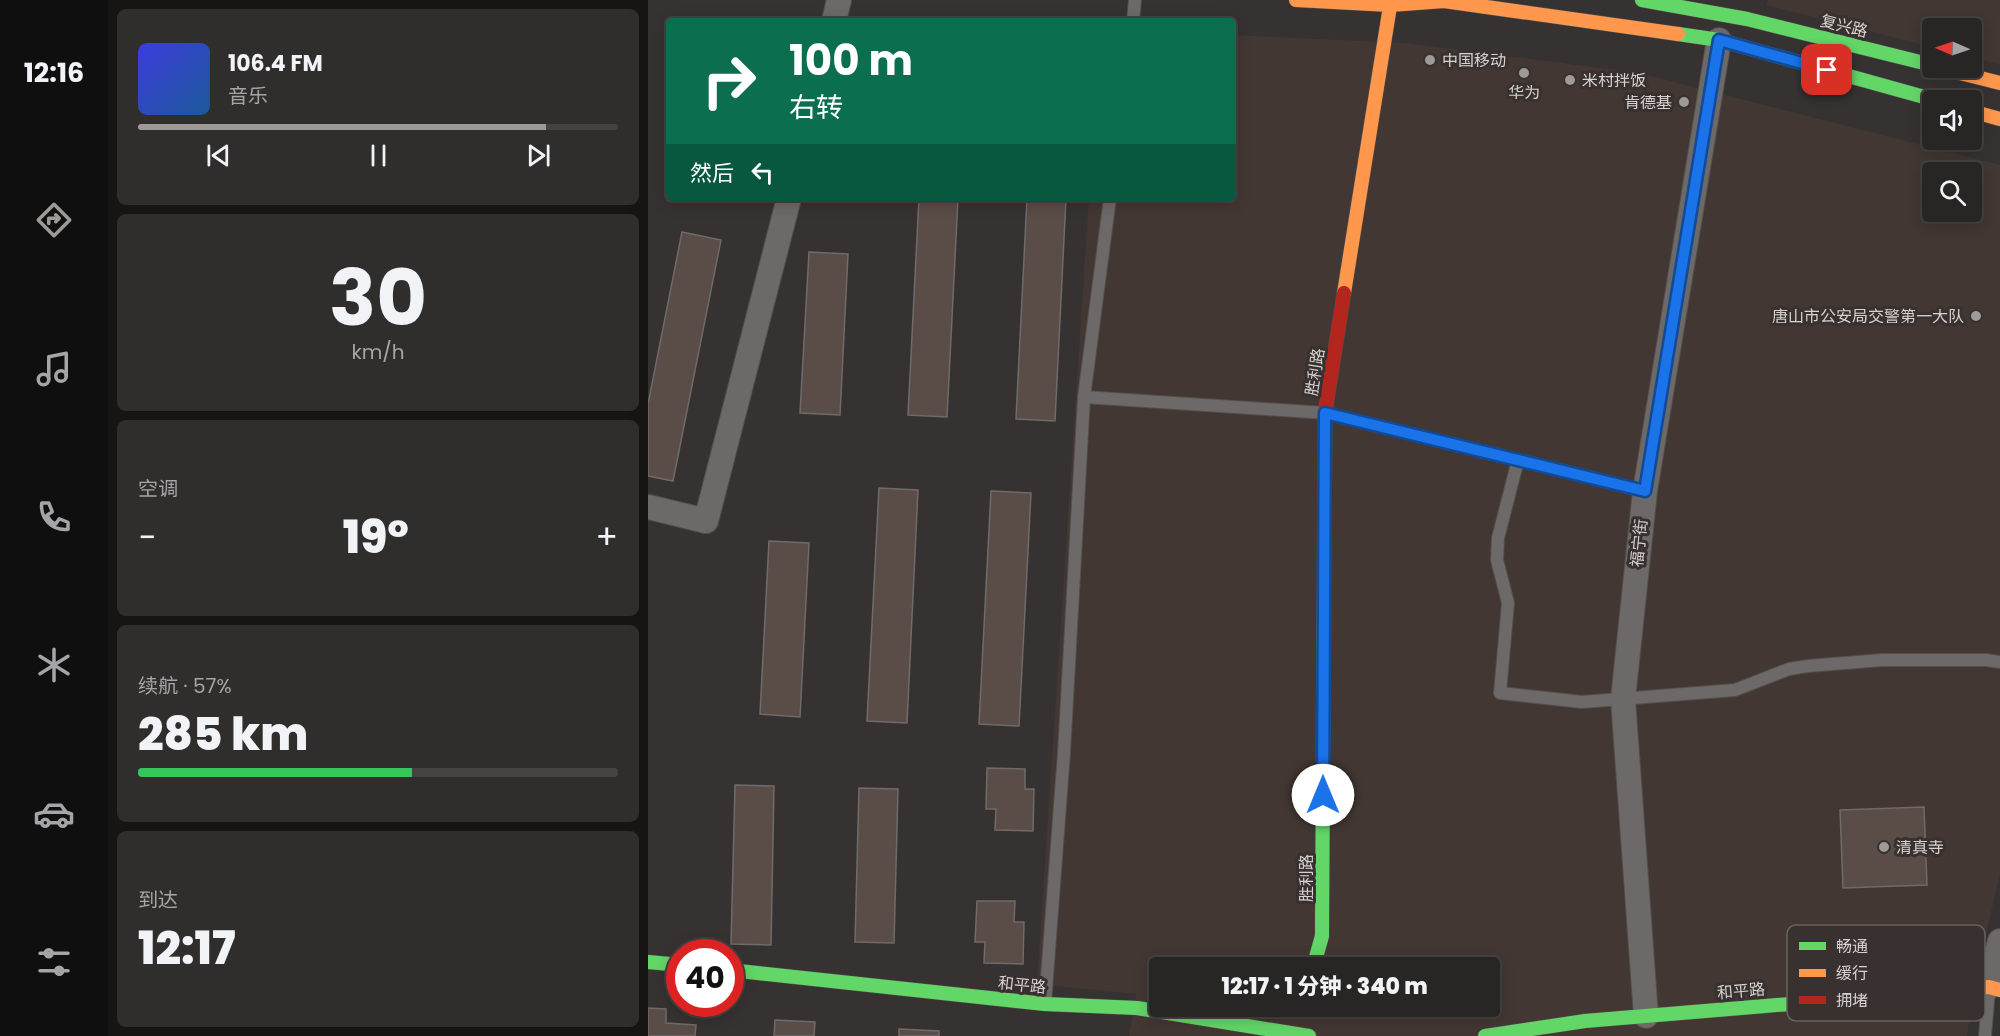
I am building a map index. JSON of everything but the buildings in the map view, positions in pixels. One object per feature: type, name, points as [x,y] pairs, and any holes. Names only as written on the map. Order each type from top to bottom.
[{"type":"street","points":[[835,18],[839,0]]},
{"type":"street","points":[[1296,0],[1390,3],[1444,1],[1719,40],[1922,96]]},
{"type":"street","name":"复兴路","points":[[1642,0],[1747,19],[1922,63]]},
{"type":"street","name":"胜利路","points":[[1316,957],[1322,936],[1325,413],[1390,3]]},
{"type":"street","name":"福宁街","points":[[1646,1016],[1623,699],[1645,491],[1719,40]]},
{"type":"street","points":[[1980,78],[2000,83]]},
{"type":"street","points":[[1982,114],[2000,119]]},
{"type":"street","points":[[648,507],[706,521],[788,201]]},
{"type":"street","points":[[1995,989],[2000,941]]},
{"type":"street","points":[[648,962],[666,964]]},
{"type":"street","name":"和平路","points":[[744,972],[1045,1004],[1137,1008],[1309,1036]]},
{"type":"street","name":"和平路","points":[[1485,1036],[1585,1029],[1646,1016],[1787,1005]]},
{"type":"street","points":[[1293,1035],[1298,1017]]},
{"type":"lane","points":[[1133,18],[1136,0]]},
{"type":"lane","points":[[1045,1004],[1064,753],[1084,397],[1110,201]]},
{"type":"lane","points":[[1084,397],[1325,413],[1645,491]]},
{"type":"lane","points":[[1518,460],[1498,538],[1497,560],[1508,603],[1500,693],[1582,702],[1735,690],[1790,669],[1808,666],[1882,660],[2000,662]]},
{"type":"lane","points":[[1985,1036],[1995,989]]},
{"type":"shaded area","points":[[1768,0],[2000,0],[2000,65],[1982,60],[1982,18],[1922,18],[1922,44],[1766,5]]},
{"type":"shaded area","points":[[1236,35],[1405,43],[1639,73],[1922,145],[1922,150],[1941,150],[2000,165],[2000,875],[1985,938],[1985,925],[1787,925],[1787,1021],[1969,1021],[1967,1036],[1129,1036],[1136,994],[1037,984],[1089,201],[1236,201]]},
{"type":"traffic: fast","points":[[1642,0],[1747,19],[1922,63]]},
{"type":"traffic: fast","points":[[1678,34],[1719,40],[1922,96]]},
{"type":"traffic: fast","points":[[1316,957],[1322,936],[1324,584]]},
{"type":"traffic: fast","points":[[648,962],[666,964]]},
{"type":"traffic: fast","points":[[744,972],[1045,1004],[1137,1008],[1309,1036]]},
{"type":"traffic: fast","points":[[1485,1036],[1585,1021],[1787,1004]]},
{"type":"traffic: slow","points":[[1296,0],[1390,5],[1444,1],[1678,34]]},
{"type":"traffic: slow","points":[[1344,293],[1391,0]]},
{"type":"traffic: slow","points":[[1980,78],[2000,83]]},
{"type":"traffic: slow","points":[[1982,114],[2000,119]]},
{"type":"traffic: slow","points":[[1985,987],[2000,990]]},
{"type":"traffic: jam","points":[[1324,584],[1325,413],[1344,293]]},
{"type":"place","name":"中国移动","points":[[1430,60]]},
{"type":"place","name":"华为","points":[[1524,73]]},
{"type":"place","name":"米村拌饭","points":[[1570,80]]},
{"type":"place","name":"肯德基","points":[[1684,102]]},
{"type":"place","name":"唐山市公安局交警第一大队","points":[[1976,316]]},
{"type":"place","name":"清真寺","points":[[1884,847]]},
{"type":"route","points":[[1323,795],[1325,413],[1645,491],[1719,40],[1827,70]]}]
